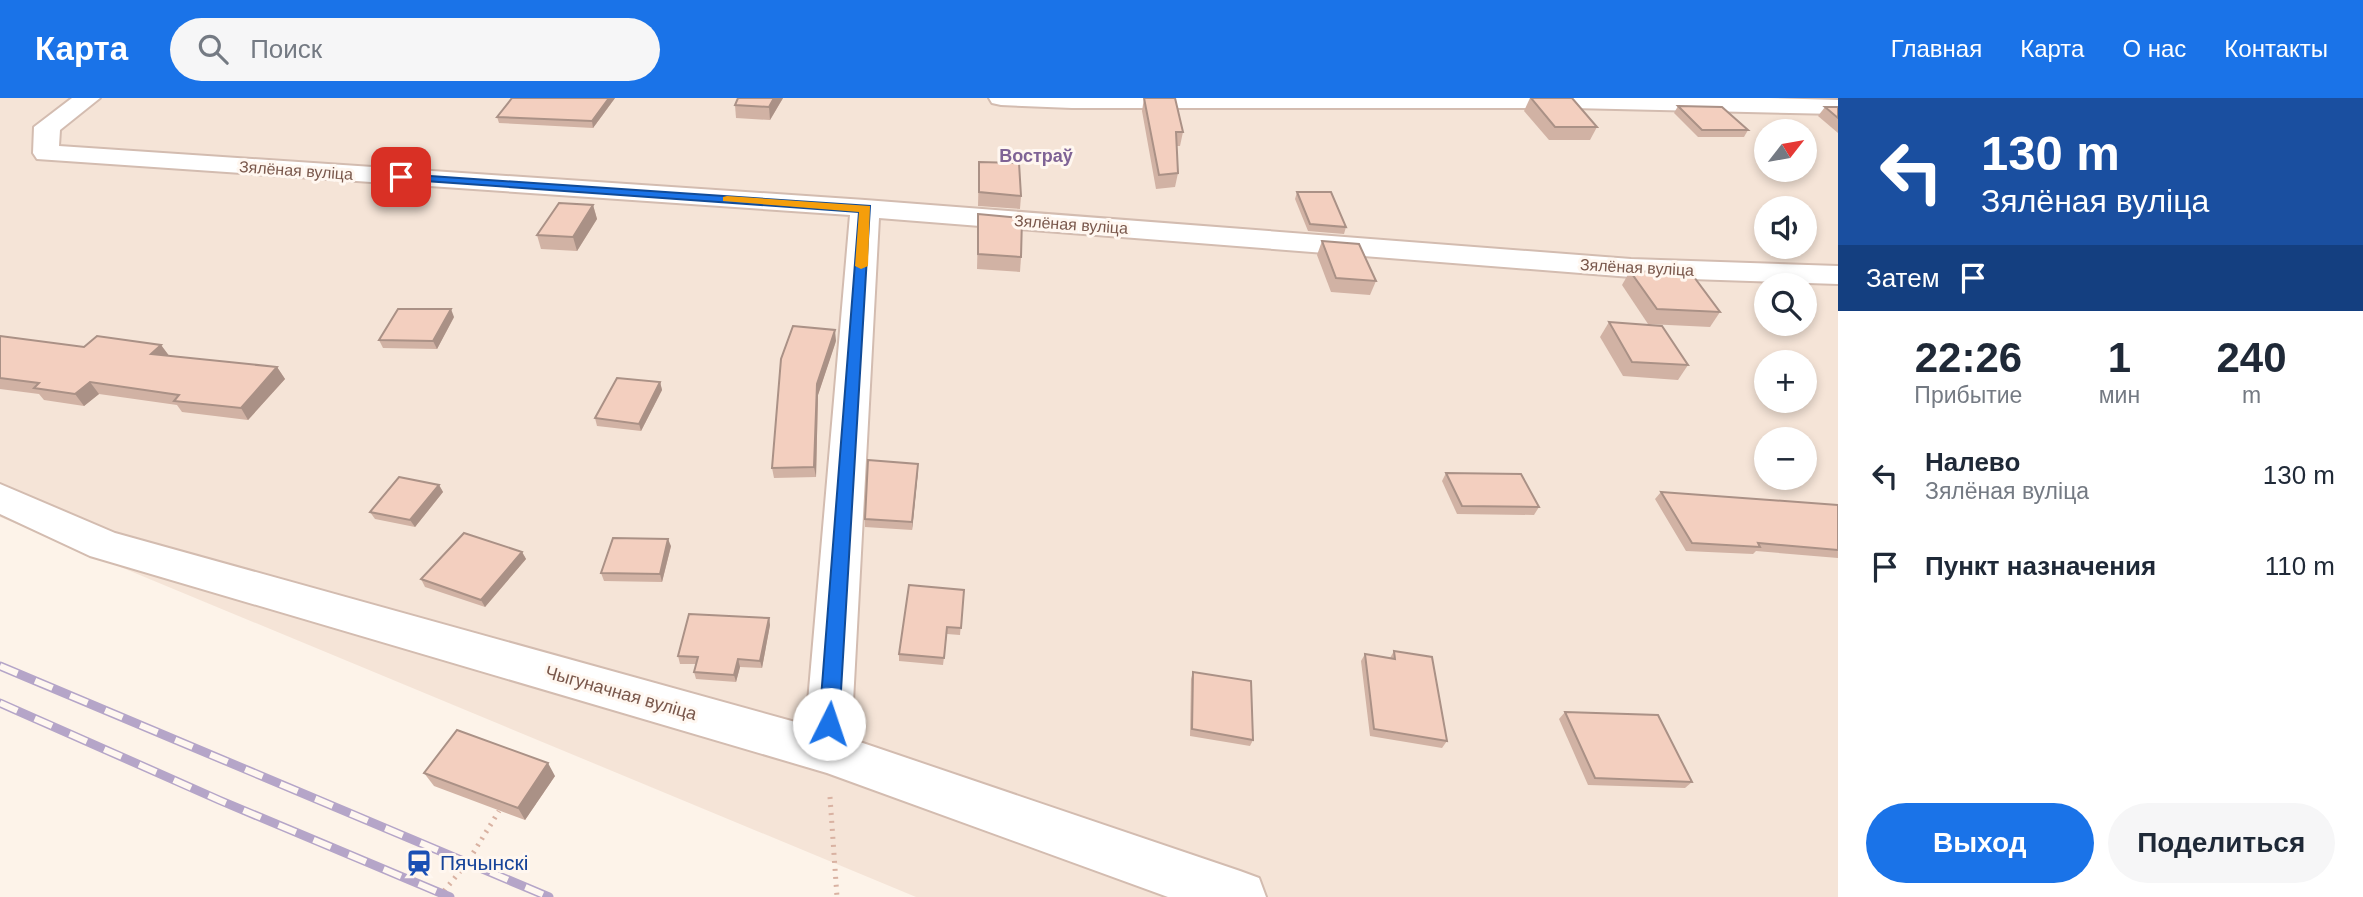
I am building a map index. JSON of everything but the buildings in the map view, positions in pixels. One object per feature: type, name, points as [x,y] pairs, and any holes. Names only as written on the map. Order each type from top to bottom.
[{"type":"street","name":"Зялёная вуліца","points":[[89,98],[47,127],[46,153],[866,208],[1631,268],[1838,275]]},
{"type":"street","points":[[1002,98],[1072,101],[1572,101],[1838,107]]},
{"type":"street","points":[[827,752],[866,208]]},
{"type":"street","name":"Чыгуначная вуліца","points":[[0,498],[104,545],[827,752],[1240,897]]},
{"type":"path","points":[[827,752],[837,897]]},
{"type":"path","points":[[439,897],[467,863],[499,811]]},
{"type":"shaded area","points":[[0,98],[1838,98],[1838,897],[916,897],[0,517]]},
{"type":"railway","points":[[0,666],[549,897]]},
{"type":"railway","points":[[0,703],[219,800],[450,897]]},
{"type":"slow traffic","points":[[727,199],[866,208],[861,266]]},
{"type":"place","name":"Пячынскі","points":[[419,863]]},
{"type":"district","name":"Востраў","points":[[1036,156]]},
{"type":"route","points":[[401,177],[866,208],[829,724]]}]
